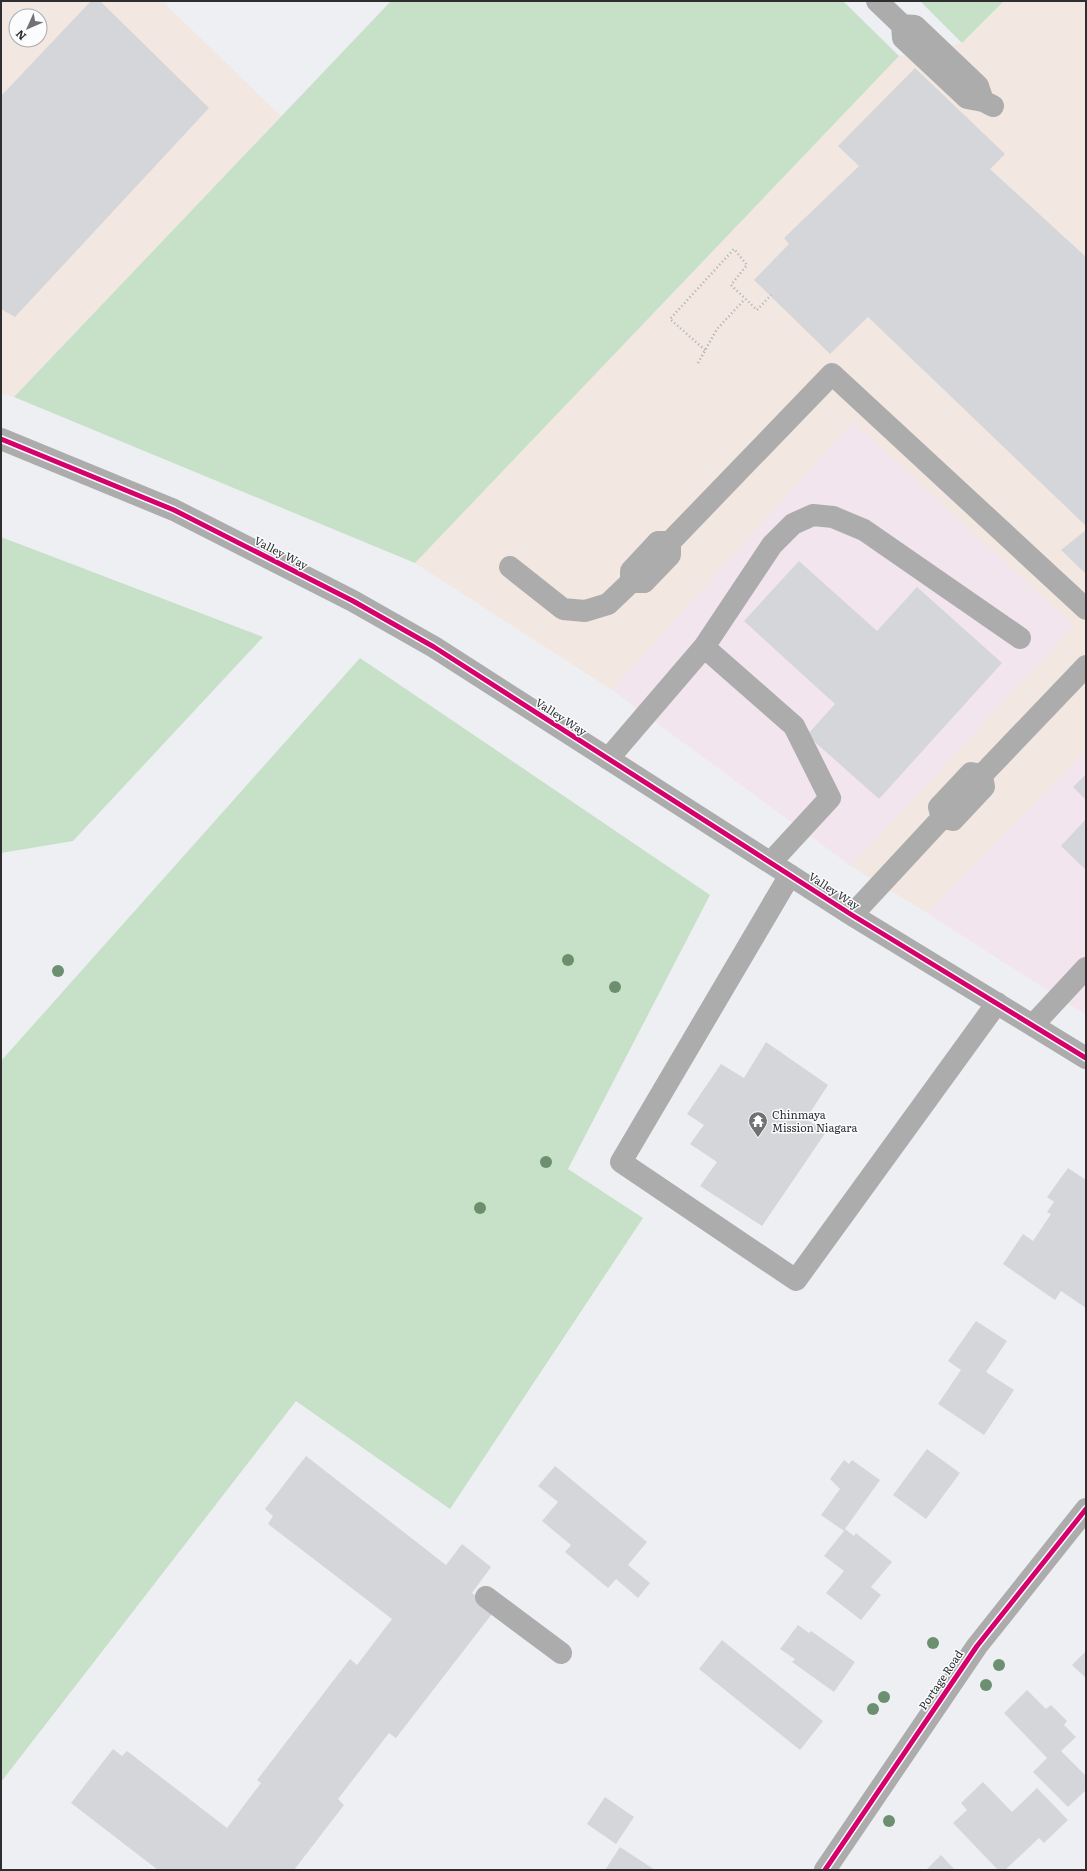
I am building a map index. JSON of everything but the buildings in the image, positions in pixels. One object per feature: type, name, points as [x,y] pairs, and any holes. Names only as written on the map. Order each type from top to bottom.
[{"type":"street","points":[[877,1],[902,25],[914,26],[920,30],[978,86],[989,104]]},
{"type":"street","points":[[510,567],[563,609],[585,611],[608,604],[632,582],[644,582],[670,554],[670,542],[832,374],[1086,609]]},
{"type":"street","name":"Valley Way","points":[[1,439],[174,510],[353,601],[434,647],[852,915],[1086,1058]]},
{"type":"street","points":[[608,759],[704,647],[772,545],[793,524],[813,515],[833,518],[864,530],[1020,638]]},
{"type":"street","points":[[704,647],[794,726],[830,798],[771,862]]},
{"type":"street","points":[[852,915],[942,818],[939,807],[971,773],[982,775],[1086,666]]},
{"type":"street","points":[[790,875],[621,1162],[796,1280],[997,1003]]},
{"type":"street","points":[[1033,1025],[1086,968]]},
{"type":"street","name":"Portage Road","points":[[825,1870],[977,1646],[1083,1519]]},
{"type":"street","points":[[486,1597],[561,1653]]},
{"type":"path","points":[[705,350],[670,319],[734,250],[747,265],[731,285],[757,310],[771,296]]},
{"type":"path","points":[[698,363],[717,329],[745,298]]},
{"type":"shaded area","points":[[1,1],[162,1],[281,116],[14,397],[1,394]]},
{"type":"shaded area","points":[[1004,1],[1086,1],[1086,751],[927,913],[851,866],[1073,626],[853,422],[612,690],[415,563],[899,56],[962,43]]},
{"type":"shaded area","points":[[853,422],[1074,626],[851,866],[612,690]]},
{"type":"shaded area","points":[[1086,751],[1086,1015],[927,913]]},
{"type":"green space","points":[[391,1],[843,1],[899,56],[415,563],[14,397]]},
{"type":"green space","points":[[920,1],[1004,1],[962,43]]},
{"type":"green space","points":[[1,537],[263,637],[73,841],[1,853]]},
{"type":"green space","points":[[360,658],[710,895],[568,1169],[643,1218],[450,1509],[296,1401],[1,1782],[1,1061]]},
{"type":"cycle path","points":[[1,439],[174,510],[353,601],[434,647],[852,915],[1086,1058]]},
{"type":"cycle path","points":[[825,1870],[977,1646],[1086,1509]]},
{"type":"place","name":"Chinmaya Mission Niagara","points":[[758,1138]]}]
